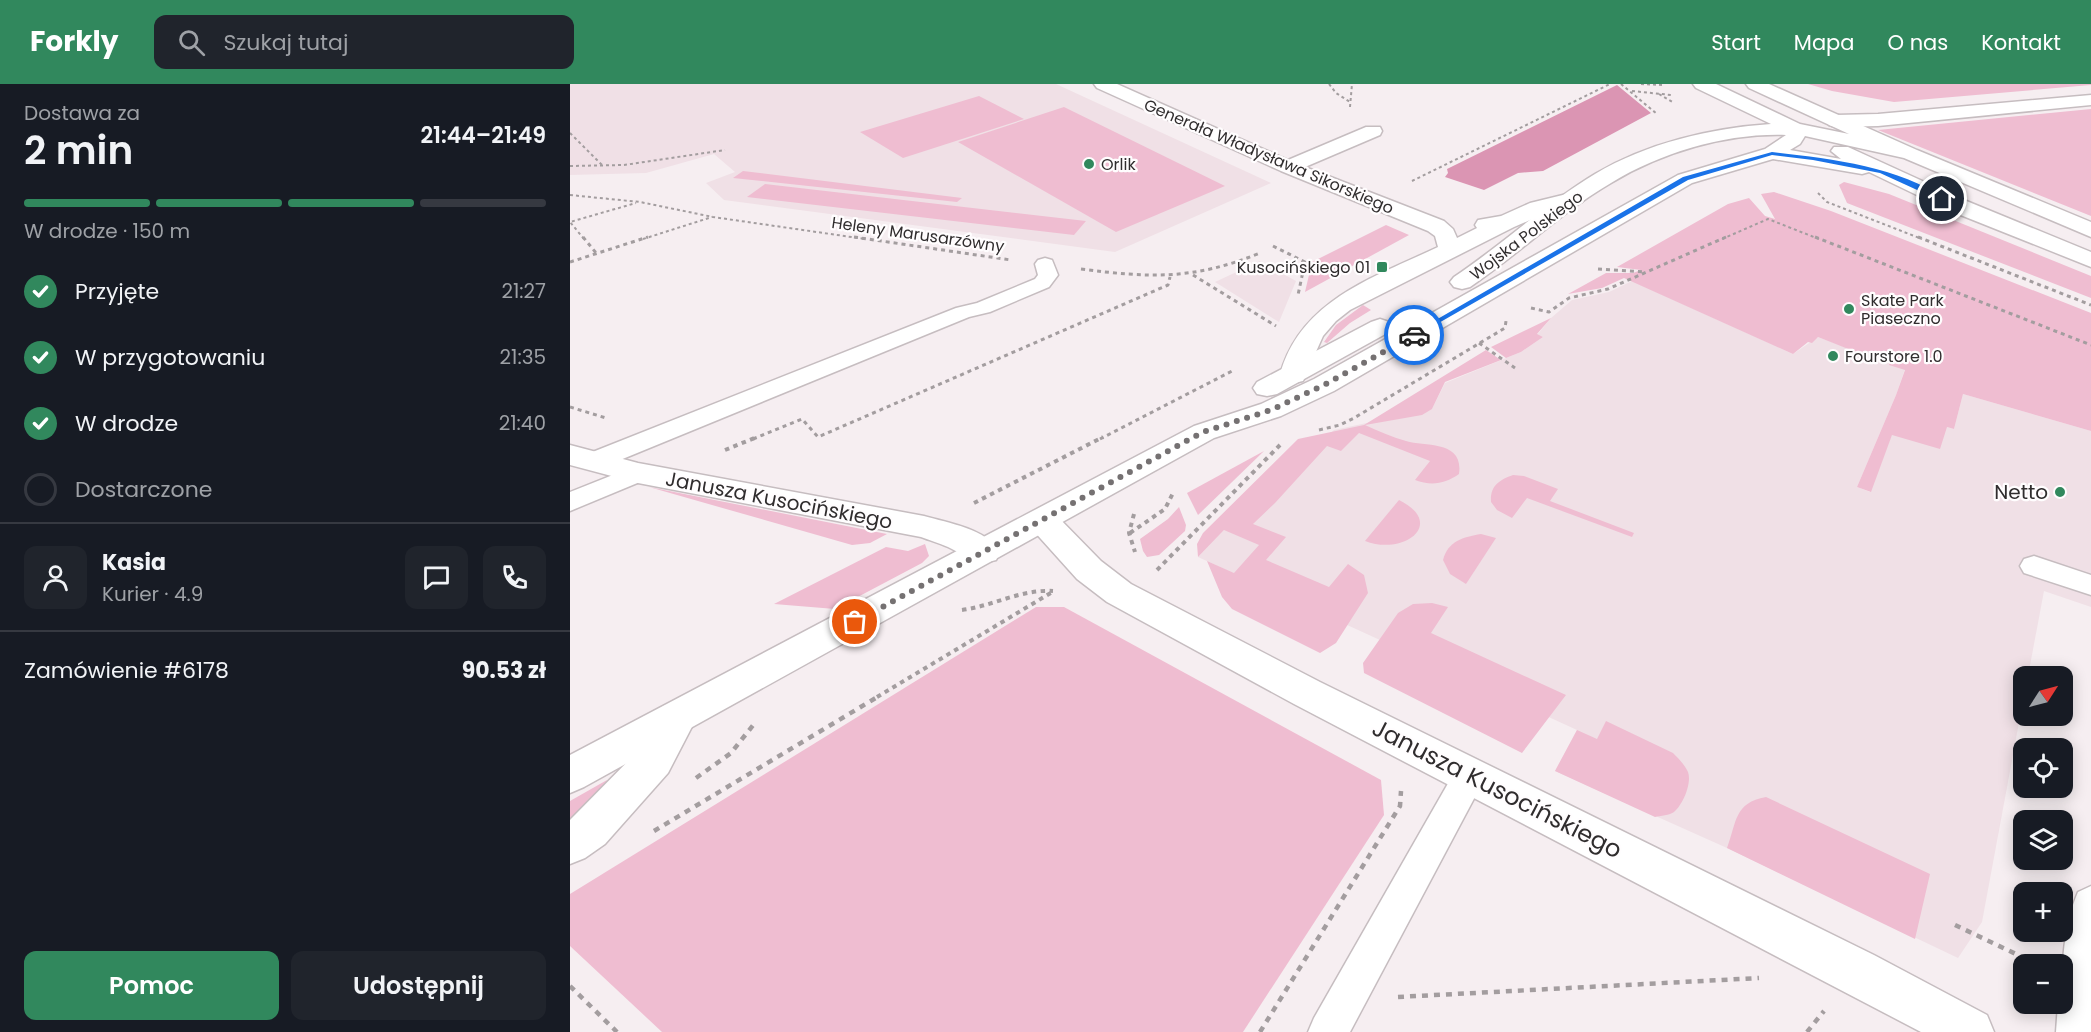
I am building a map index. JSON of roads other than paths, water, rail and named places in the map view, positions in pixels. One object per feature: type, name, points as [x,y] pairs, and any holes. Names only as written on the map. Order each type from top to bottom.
[{"type":"street","name":"Generała Władysława Sikorskiego","points":[[1103,84],[1288,167],[1436,226]]},
{"type":"street","points":[[1702,84],[1882,171],[2003,225],[2091,260]]},
{"type":"street","points":[[1755,84],[1910,154],[2091,230]]},
{"type":"street","points":[[1799,130],[1836,121],[1884,120],[2091,100]]},
{"type":"street","points":[[1734,133],[1745,115],[1744,104]]},
{"type":"street","points":[[1799,130],[1910,154]]},
{"type":"street","name":"Wojska Polskiego","points":[[570,775],[1043,521],[1203,432],[1246,399],[1461,284],[1492,264],[1603,178],[1639,160],[1734,133],[1799,130]]},
{"type":"street","name":"Wojska Polskiego","points":[[1203,432],[1271,410],[1324,385],[1685,178],[1772,153],[1793,140],[1799,130]]},
{"type":"street","points":[[1288,167],[1372,132]]},
{"type":"street","name":"Wojska Polskiego","points":[[1772,153],[1882,171]]},
{"type":"street","points":[[1293,375],[1296,362],[1307,342],[1321,321],[1334,311],[1371,289],[1506,222],[1538,208],[1575,198]]},
{"type":"street","points":[[1436,226],[1492,225],[1506,222]]},
{"type":"street","points":[[1436,226],[1445,234],[1450,251]]},
{"type":"street","name":"Janusza Kusocińskiego","points":[[582,458],[638,472],[924,527],[958,538],[984,552]]},
{"type":"street","name":"Janusza Kusocińskiego","points":[[1043,521],[1089,570],[1119,593],[1470,776],[1847,966],[1970,1032]]},
{"type":"street","points":[[570,844],[590,830],[654,761],[678,717]]},
{"type":"lane","points":[[582,458],[670,429],[963,312],[983,308],[1042,283],[1048,275],[1045,264]]},
{"type":"lane","points":[[570,502],[638,472]]},
{"type":"lane","points":[[2034,566],[2091,585]]},
{"type":"lane","points":[[1328,1032],[1470,776]]},
{"type":"lane","points":[[2076,1032],[2078,984],[2091,904]]},
{"type":"place","name":"Orlik","points":[[1089,164]]},
{"type":"place","name":"Kusocińskiego 01","points":[[1382,267]]},
{"type":"place","name":"Skate Park Piaseczno","points":[[1849,309]]},
{"type":"place","name":"Fourstore 1.0","points":[[1833,356]]},
{"type":"place","name":"Netto","points":[[2060,492]]}]
